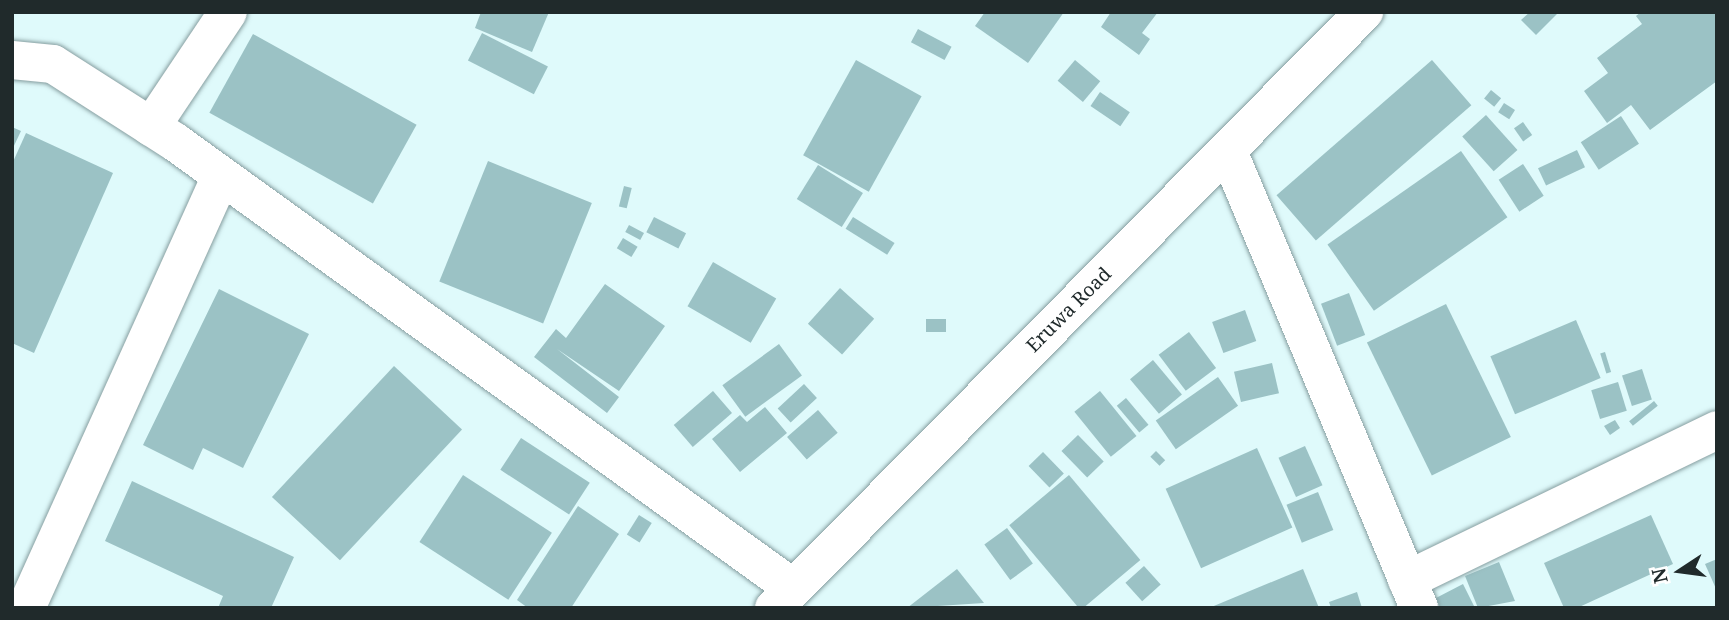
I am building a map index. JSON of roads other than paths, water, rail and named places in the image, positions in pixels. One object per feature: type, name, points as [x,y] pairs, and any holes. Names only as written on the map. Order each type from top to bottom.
[{"type":"street","points":[[151,127],[228,12]]},
{"type":"street","name":"Eruwa Road","points":[[783,598],[1364,12]]},
{"type":"street","points":[[17,56],[53,64],[221,176],[783,598]]},
{"type":"street","points":[[1228,151],[1413,594],[1717,430]]},
{"type":"street","points":[[26,608],[221,176]]}]
